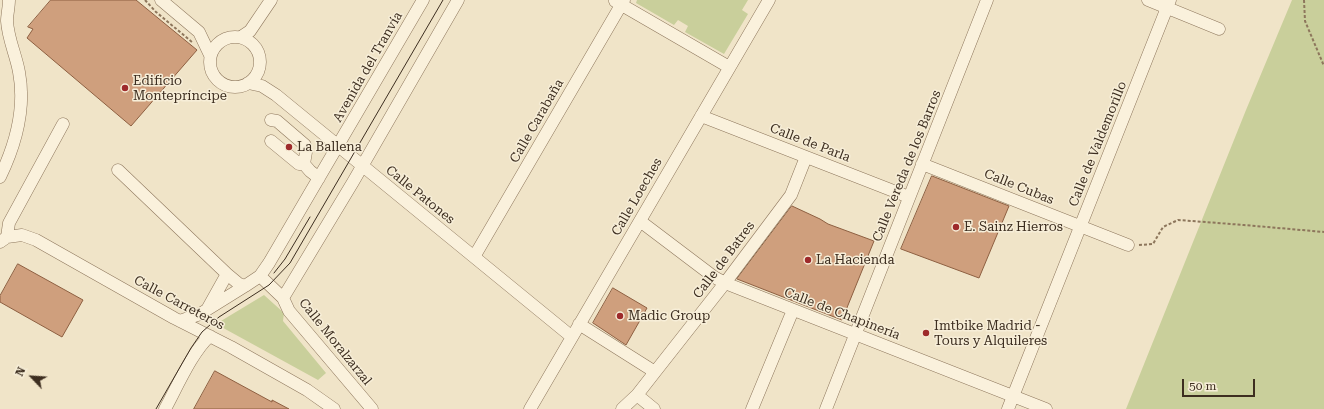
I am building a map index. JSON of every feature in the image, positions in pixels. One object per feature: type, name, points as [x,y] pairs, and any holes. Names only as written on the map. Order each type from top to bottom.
[{"type":"street","points":[[0,176],[13,145],[19,123],[22,100],[19,72],[10,40],[7,21],[9,0]]},
{"type":"street","points":[[161,0],[199,32],[210,55],[212,72],[216,79],[223,84],[240,86],[248,83],[256,74],[260,62],[255,46],[241,37]]},
{"type":"street","points":[[199,32],[227,38],[241,37],[250,31],[270,0]]},
{"type":"street","name":"Avenida del Tranvía","points":[[180,321],[200,314],[260,276],[423,0]]},
{"type":"street","points":[[283,298],[362,166],[458,0]]},
{"type":"street","name":"Calle Loeches","points":[[530,409],[768,0]]},
{"type":"street","name":"Calle Vereda de los Barros","points":[[826,409],[987,0]]},
{"type":"street","points":[[1148,0],[1168,4],[1219,29]]},
{"type":"street","points":[[620,1],[729,67]]},
{"type":"street","name":"Calle Carabaña","points":[[474,257],[620,1]]},
{"type":"street","name":"Calle de Valdemorillo","points":[[1008,409],[1168,4]]},
{"type":"street","points":[[210,55],[217,44],[227,38]]},
{"type":"street","name":"Calle Patones","points":[[248,83],[262,86],[267,89],[313,125],[572,337]]},
{"type":"street","name":"Calle de Parla","points":[[701,116],[909,197]]},
{"type":"street","points":[[271,120],[277,121],[305,145],[306,152],[304,164]]},
{"type":"street","points":[[3,240],[9,223],[63,124]]},
{"type":"street","points":[[301,141],[313,125]]},
{"type":"street","points":[[271,141],[299,164],[304,164],[319,178]]},
{"type":"street","name":"Calle de Batres","points":[[622,409],[637,395],[725,283],[791,195],[806,157]]},
{"type":"street","name":"Calle Cubas","points":[[922,164],[1128,245]]},
{"type":"street","points":[[118,170],[227,274],[245,286]]},
{"type":"street","name":"Calle de Chapinería","points":[[640,220],[714,277],[725,283],[1046,409]]},
{"type":"street","name":"Calle Carreteros","points":[[3,240],[22,235],[36,240],[307,390],[334,409]]},
{"type":"street","points":[[207,310],[227,274]]},
{"type":"street","name":"Calle Moralzarzal","points":[[260,276],[283,298],[289,311],[372,409]]},
{"type":"street","points":[[752,409],[793,310]]},
{"type":"street","points":[[579,324],[655,372]]},
{"type":"street","points":[[165,409],[191,361],[205,340],[210,336]]},
{"type":"street","points":[[637,395],[654,409]]},
{"type":"path","points":[[1304,0],[1305,21],[1324,66]]},
{"type":"path","points":[[1128,245],[1152,244],[1163,227],[1178,220],[1324,232]]},
{"type":"green space","points":[[637,0],[748,0],[742,10],[748,14],[724,54],[685,32],[688,26],[678,20],[674,25],[636,3]]},
{"type":"green space","points":[[1292,0],[1324,0],[1324,409],[1126,409],[1246,110]]},
{"type":"green space","points":[[264,295],[284,313],[283,321],[326,373],[318,380],[216,324]]},
{"type":"building","name":"Edificio Montepríncipe","points":[[51,0],[136,0],[197,50],[131,126],[27,38],[33,29],[28,27]]},
{"type":"building","name":"E. Sainz Hierros","points":[[932,176],[1009,206],[979,278],[901,249]]},
{"type":"building","name":"La Hacienda","points":[[792,206],[828,224],[874,241],[842,320],[737,279]]},
{"type":"building","points":[[18,264],[83,300],[62,337],[0,302],[0,296]]},
{"type":"building","name":"Madic Group","points":[[613,288],[647,308],[626,345],[593,323]]},
{"type":"building","points":[[215,371],[272,402],[272,400],[289,409],[194,409]]},
{"type":"tram line","points":[[156,409],[191,348],[202,332],[219,317],[269,285],[290,263],[443,0]]},
{"type":"tram line","points":[[274,273],[285,259],[310,217]]},
{"type":"place","name":"Edificio Montepríncipe","points":[[125,88]]},
{"type":"place","name":"La Ballena","points":[[289,147]]},
{"type":"place","name":"E. Sainz Hierros","points":[[956,227]]},
{"type":"place","name":"La Hacienda","points":[[808,260]]},
{"type":"place","name":"Madic Group","points":[[620,316]]},
{"type":"place","name":"Imtbike Madrid - Tours y Alquileres","points":[[926,333]]}]
